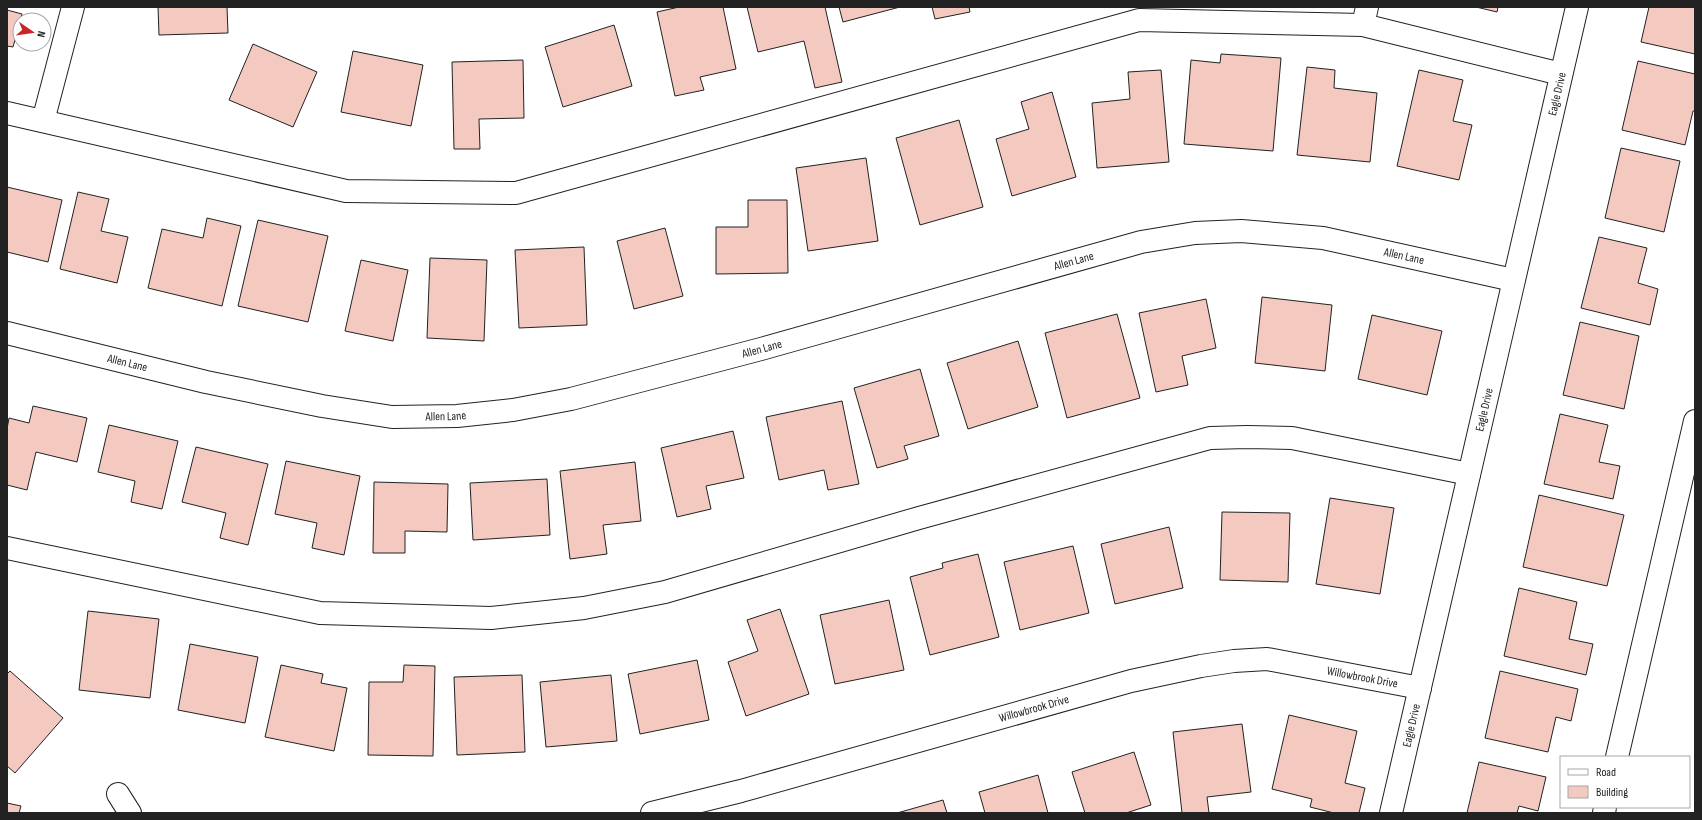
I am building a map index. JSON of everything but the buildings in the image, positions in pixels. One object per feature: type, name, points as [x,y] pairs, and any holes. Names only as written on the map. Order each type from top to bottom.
[{"type":"street","points":[[44,122],[73,7]]},
{"type":"street","name":"Eagle Drive","points":[[1391,813],[1577,7]]},
{"type":"street","points":[[7,113],[346,191],[516,193],[1139,20],[1365,16],[1561,74]]},
{"type":"street","name":"Allen Lane","points":[[7,334],[206,382],[322,406],[392,417],[457,416],[513,410],[570,399],[760,349],[1141,242],[1195,232],[1242,231],[1323,238],[1513,280]]},
{"type":"street","points":[[1617,756],[1695,422]]},
{"type":"street","points":[[7,548],[320,613],[491,618],[584,608],[665,592],[919,518],[1210,438],[1292,438],[1469,474]]},
{"type":"street","name":"Willowbrook Drive","points":[[652,813],[741,791],[1131,682],[1201,666],[1234,661],[1267,659],[1420,688]]},
{"type":"street","points":[[118,794],[130,813]]}]
